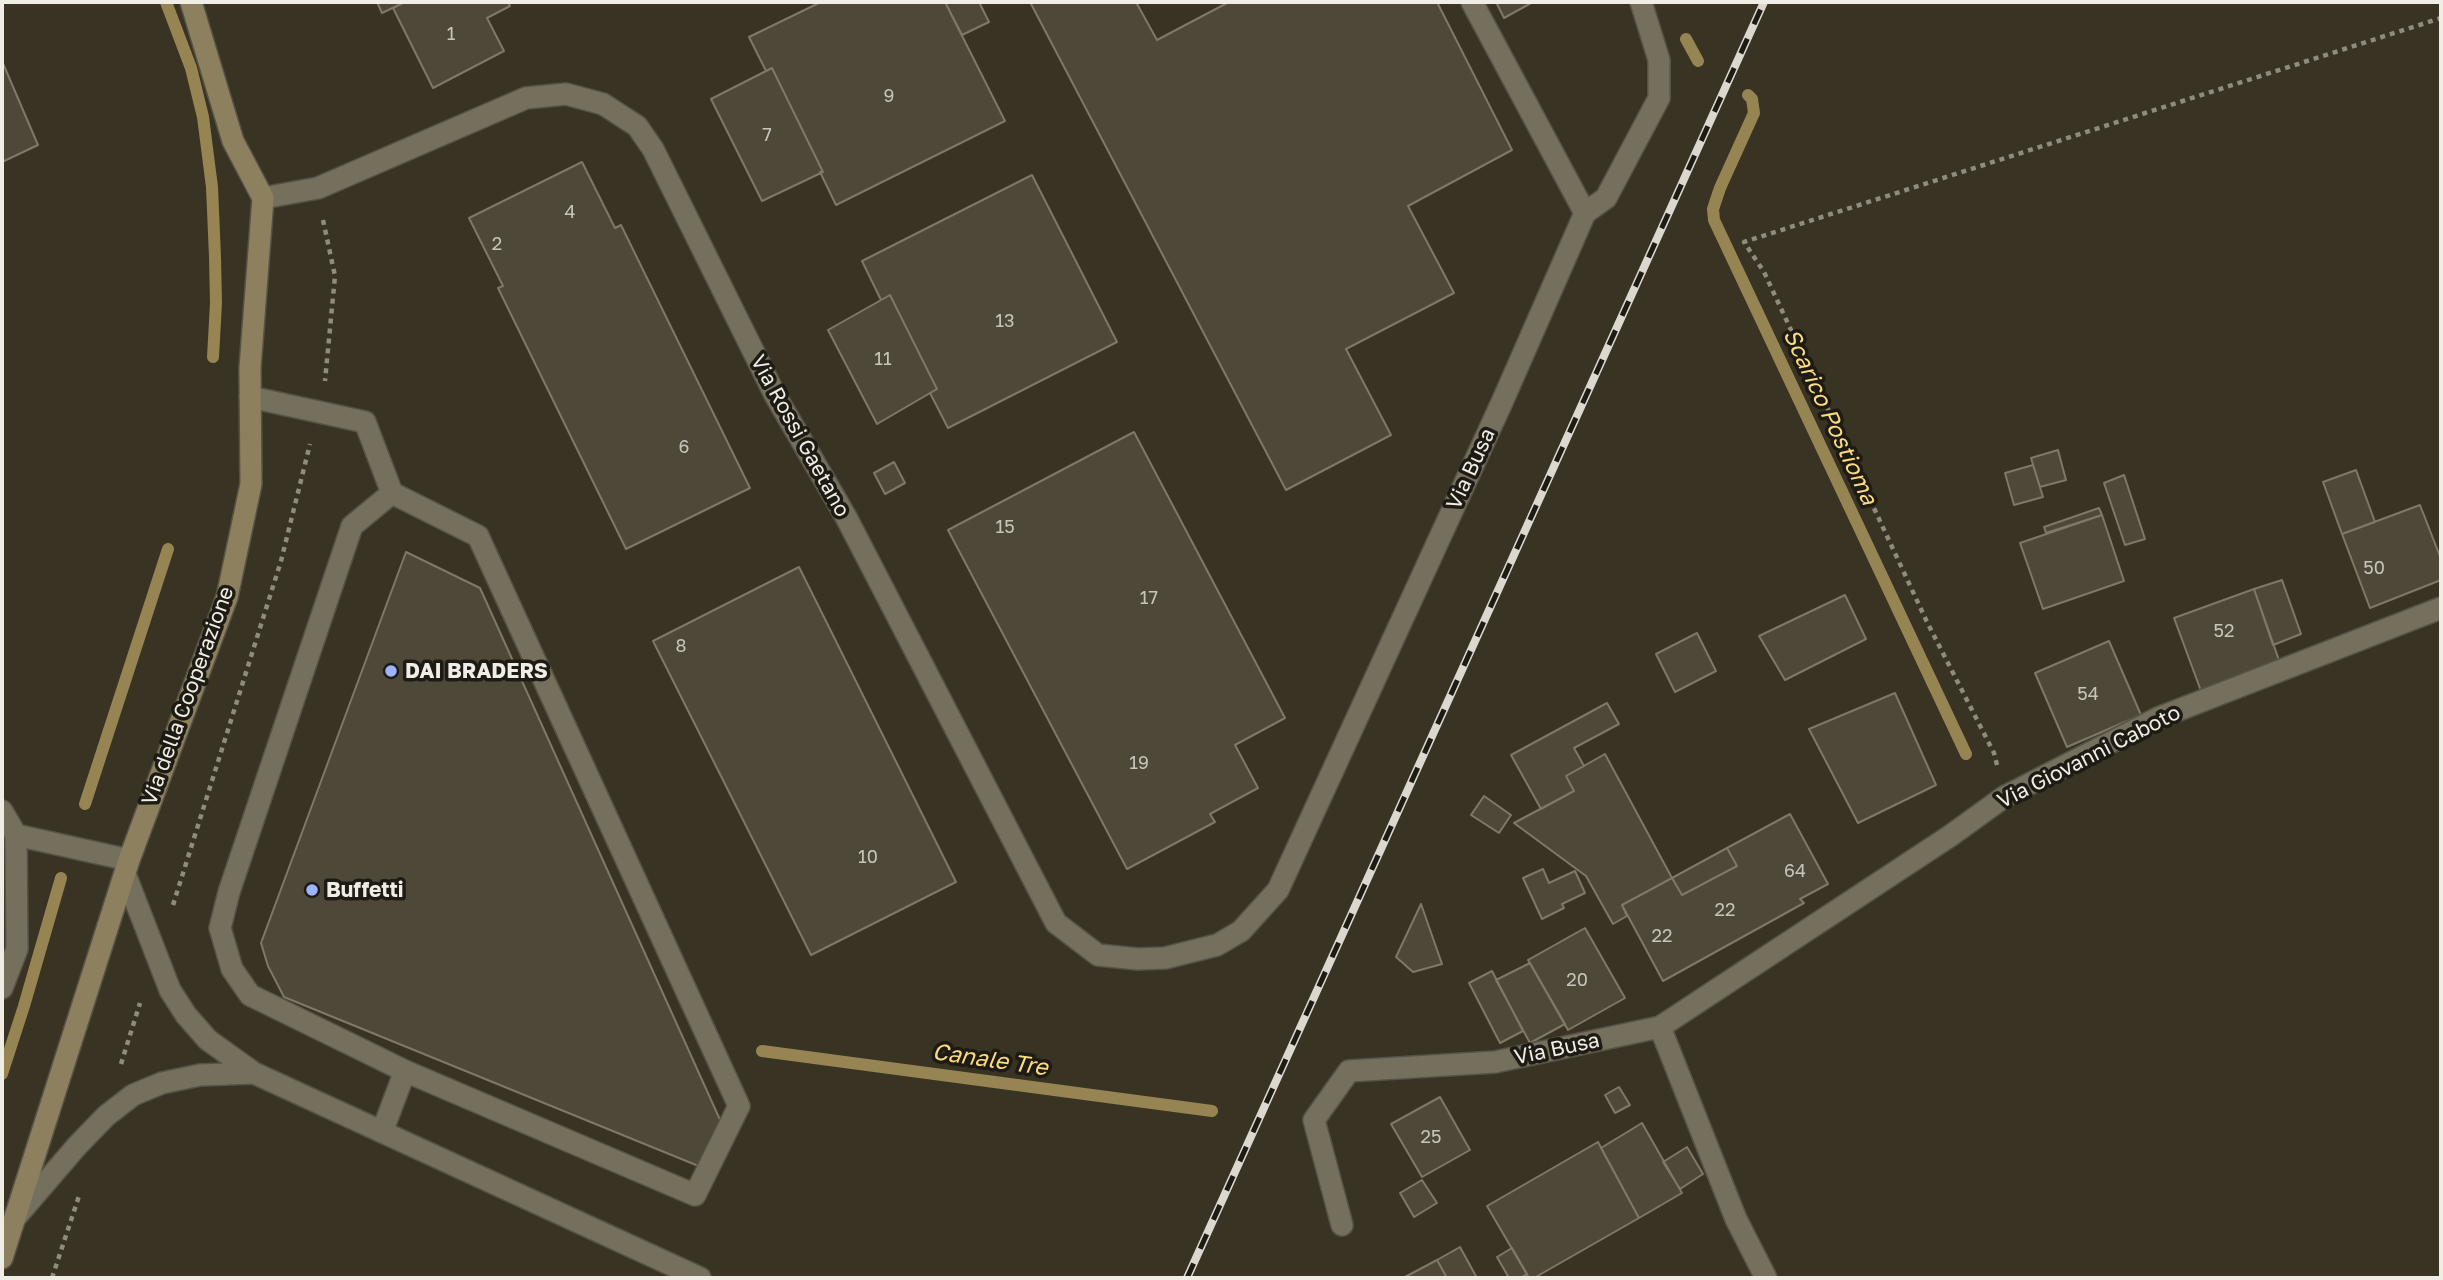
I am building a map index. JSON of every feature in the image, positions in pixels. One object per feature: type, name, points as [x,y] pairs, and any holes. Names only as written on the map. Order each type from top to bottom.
[{"type":"street","points":[[191,2],[233,141],[263,198]]},
{"type":"street","points":[[1472,2],[1585,213]]},
{"type":"street","name":"Via Busa","points":[[1241,931],[1278,890],[1503,400],[1585,213],[1606,198],[1659,98],[1658,60],[1641,2]]},
{"type":"street","name":"Via Rossi Gaetano","points":[[263,198],[318,188],[526,99],[566,94],[603,104],[637,126],[653,149],[775,395],[846,517],[1056,923],[1098,955],[1138,959],[1166,958],[1189,953],[1217,945],[1241,931]]},
{"type":"street","name":"Via della Cooperazione","points":[[2,1258],[127,867],[227,597],[251,484],[250,397],[263,198]]},
{"type":"street","points":[[250,397],[365,422],[392,493],[478,536],[739,1105],[695,1195],[405,1071],[250,996],[232,969],[220,928],[229,892],[352,526],[392,493]]},
{"type":"street","name":"Via Giovanni Caboto","points":[[1660,1027],[2004,797],[2158,718],[2441,608]]},
{"type":"street","points":[[2,811],[16,835],[17,949],[2,988]]},
{"type":"street","points":[[16,835],[127,867],[170,990],[186,1015],[208,1040],[254,1073],[700,1278]]},
{"type":"street","points":[[1660,1027],[1736,1219],[1766,1278]]},
{"type":"street","name":"Via Busa","points":[[1342,1225],[1314,1120],[1349,1071],[1495,1062],[1660,1027]]},
{"type":"street","points":[[382,1132],[405,1071]]},
{"type":"street","points":[[14,1219],[77,1146],[106,1116],[133,1095],[162,1083],[200,1075],[254,1073]]},
{"type":"path","points":[[2004,797],[1994,753],[1921,610],[1765,272],[1744,242],[2441,18]]},
{"type":"path","points":[[325,382],[335,276],[327,240]]},
{"type":"path","points":[[199,828],[281,561],[313,433]]},
{"type":"path","points":[[118,1074],[141,1001]]},
{"type":"path","points":[[52,1278],[82,1187]]},
{"type":"building","points":[[377,2],[405,2],[382,13]]},
{"type":"building","points":[[405,2],[508,2],[510,6],[487,18],[504,51],[433,88],[393,8]]},
{"type":"building","points":[[821,2],[945,2],[1005,121],[836,205],[820,172],[823,172],[772,68],[766,71],[749,37]]},
{"type":"building","points":[[945,2],[979,2],[989,22],[962,35]]},
{"type":"building","points":[[1030,2],[1136,2],[1157,40],[1229,2],[1437,2],[1512,150],[1408,206],[1454,293],[1346,349],[1391,435],[1286,490]]},
{"type":"building","points":[[1496,2],[1533,2],[1504,18]]},
{"type":"building","points":[[2,61],[38,145],[2,162]]},
{"type":"building","points":[[772,68],[823,172],[762,201],[711,99]]},
{"type":"building","points":[[582,162],[615,228],[621,225],[750,488],[626,549],[498,288],[503,286],[469,218]]},
{"type":"building","points":[[1032,175],[1117,342],[948,428],[930,393],[937,389],[890,295],[881,300],[862,261]]},
{"type":"building","points":[[890,295],[937,389],[877,424],[828,330]]},
{"type":"building","points":[[1134,432],[1285,718],[1235,745],[1258,788],[1210,814],[1215,822],[1127,869],[948,530]]},
{"type":"building","points":[[2058,450],[2066,480],[2040,487],[2031,458]]},
{"type":"building","points":[[894,462],[905,483],[885,494],[874,473]]},
{"type":"building","points":[[2033,465],[2043,497],[2014,505],[2005,473]]},
{"type":"building","points":[[2356,470],[2375,522],[2342,534],[2323,482]]},
{"type":"building","points":[[2124,475],[2145,539],[2125,545],[2104,483]]},
{"type":"building","points":[[2420,505],[2441,559],[2441,580],[2370,608],[2342,534]]},
{"type":"building","points":[[2099,508],[2102,515],[2046,533],[2044,527]]},
{"type":"building","points":[[2102,515],[2124,581],[2043,609],[2020,543]]},
{"type":"building","points":[[406,552],[480,588],[721,1122],[701,1167],[284,997],[268,966],[261,943]]},
{"type":"building","points":[[799,567],[956,882],[811,955],[653,641]]},
{"type":"building","points":[[2282,580],[2301,634],[2273,645],[2254,589]]},
{"type":"building","points":[[2254,589],[2280,663],[2201,691],[2174,618]]},
{"type":"building","points":[[1845,595],[1866,639],[1785,680],[1759,636]]},
{"type":"building","points":[[1697,633],[1716,671],[1675,692],[1656,654]]},
{"type":"building","points":[[2109,641],[2141,715],[2067,747],[2035,673]]},
{"type":"building","points":[[1895,693],[1936,785],[1858,823],[1809,729]]},
{"type":"building","points":[[1607,703],[1619,724],[1574,748],[1584,766],[1566,776],[1574,791],[1541,809],[1511,755]]},
{"type":"building","points":[[1605,754],[1672,878],[1622,905],[1627,916],[1613,924],[1586,876],[1514,823],[1574,791],[1566,776]]},
{"type":"building","points":[[1484,796],[1511,815],[1499,833],[1471,815]]},
{"type":"building","points":[[1790,814],[1828,884],[1800,899],[1804,903],[1663,981],[1622,905],[1672,878],[1682,895],[1737,866],[1727,848]]},
{"type":"building","points":[[1727,848],[1737,866],[1682,895],[1672,878]]},
{"type":"building","points":[[1543,869],[1549,883],[1575,871],[1585,893],[1562,904],[1564,908],[1542,919],[1523,878]]},
{"type":"building","points":[[1421,904],[1442,964],[1413,972],[1396,957]]},
{"type":"building","points":[[1585,928],[1625,998],[1568,1030],[1528,960]]},
{"type":"building","points":[[1530,963],[1565,1024],[1530,1043],[1496,980]]},
{"type":"building","points":[[1492,971],[1523,1031],[1500,1043],[1469,983]]},
{"type":"building","points":[[1619,1087],[1630,1105],[1615,1113],[1605,1095]]},
{"type":"building","points":[[1440,1097],[1470,1150],[1422,1177],[1391,1124]]},
{"type":"building","points":[[1642,1123],[1682,1193],[1639,1218],[1601,1148]]},
{"type":"building","points":[[1598,1142],[1639,1218],[1534,1278],[1529,1278],[1487,1206]]},
{"type":"building","points":[[1687,1147],[1703,1174],[1680,1189],[1663,1162]]},
{"type":"building","points":[[1422,1180],[1437,1203],[1414,1217],[1400,1193]]},
{"type":"building","points":[[1460,1247],[1477,1278],[1447,1278],[1437,1260]]},
{"type":"building","points":[[1512,1248],[1527,1274],[1520,1278],[1509,1278],[1497,1257]]},
{"type":"building","points":[[1437,1260],[1447,1278],[1403,1278]]},
{"type":"waterway","points":[[166,2],[191,68],[203,117],[212,187],[215,257],[213,357]]},
{"type":"waterway","name":"Scarico Postioma","points":[[1686,39],[1698,61]]},
{"type":"waterway","name":"Scarico Postioma","points":[[1748,95],[1752,99],[1754,113],[1720,188],[1713,209],[1714,220],[1966,754]]},
{"type":"waterway","points":[[85,804],[168,549]]},
{"type":"waterway","points":[[2,1074],[61,878]]},
{"type":"waterway","name":"Canale Tre","points":[[762,1051],[1212,1111]]},
{"type":"railway","points":[[1187,1278],[1764,2]]},
{"type":"place","name":"DAI BRADERS","points":[[391,671]]},
{"type":"place","name":"Buffetti","points":[[312,890]]}]
